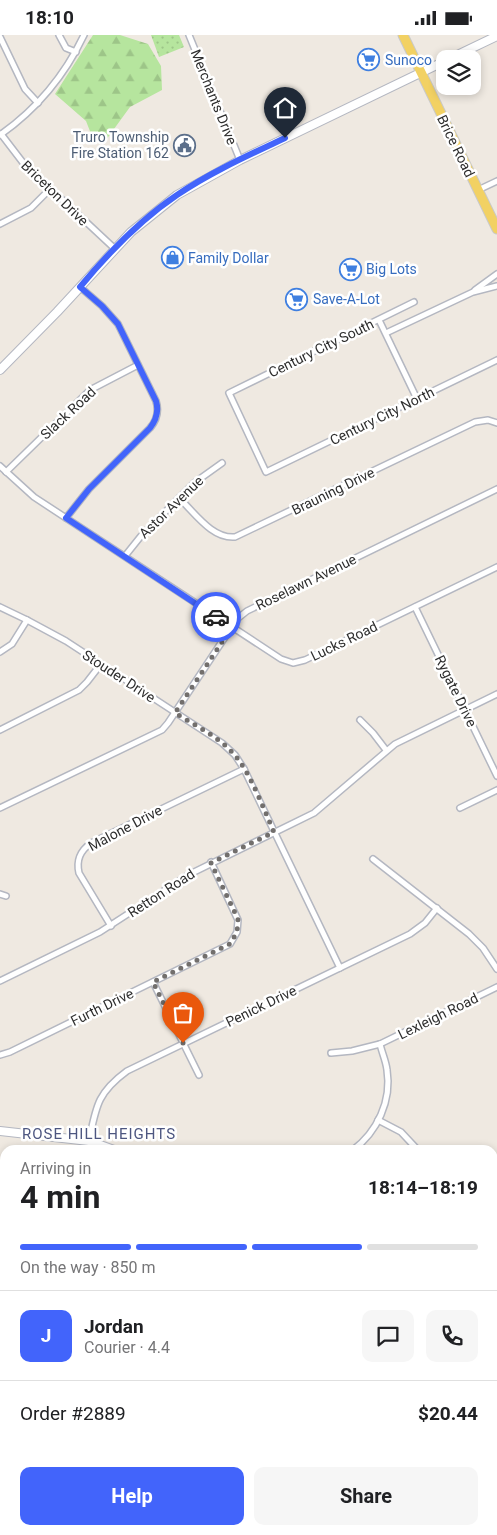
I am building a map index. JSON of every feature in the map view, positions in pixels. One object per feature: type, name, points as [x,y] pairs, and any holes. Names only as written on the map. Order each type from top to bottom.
[{"type":"main road","name":"Brice Road","points":[[403,35],[497,229]]},
{"type":"main road","points":[[468,50],[497,36]]},
{"type":"main road","points":[[0,369],[57,312],[114,249],[145,219],[177,195],[240,160],[436,65]]},
{"type":"main road","points":[[0,1131],[89,1141],[100,1145]]},
{"type":"street","points":[[59,35],[66,47],[76,52]]},
{"type":"street","points":[[0,134],[38,103],[55,84],[76,52],[84,35]]},
{"type":"street","name":"Merchants Drive","points":[[189,35],[240,160]]},
{"type":"street","points":[[0,37],[25,89],[38,103]]},
{"type":"street","name":"Briceton Drive","points":[[0,134],[18,157],[114,249]]},
{"type":"street","points":[[478,191],[497,181]]},
{"type":"street","points":[[0,224],[31,208],[50,189]]},
{"type":"street","name":"Century City South","points":[[473,292],[497,274]]},
{"type":"street","name":"Century City South","points":[[386,333],[473,292],[497,286]]},
{"type":"street","points":[[66,518],[89,489],[150,428],[156,420],[158,410],[156,401],[118,324],[102,306],[80,287]]},
{"type":"street","name":"Century City South","points":[[266,472],[229,393],[414,302]]},
{"type":"street","points":[[379,320],[418,399]]},
{"type":"street","name":"Century City North","points":[[266,472],[497,360]]},
{"type":"street","name":"Slack Road","points":[[6,472],[90,390],[138,365]]},
{"type":"street","name":"Brauning Drive","points":[[179,498],[214,532],[228,538],[235,537],[475,422],[488,420],[497,423]]},
{"type":"street","name":"Astor Avenue","points":[[125,556],[141,536],[179,498],[204,475],[222,463]]},
{"type":"street","name":"Lucks Road","points":[[0,466],[34,497],[281,659],[293,663],[305,660],[497,567]]},
{"type":"street","name":"Roselawn Avenue","points":[[0,808],[166,727],[232,627],[247,611],[497,489]]},
{"type":"street","name":"Stouder Drive","points":[[0,607],[66,641],[229,749],[244,769],[340,968]]},
{"type":"street","name":"Rygate Drive","points":[[415,607],[497,776]]},
{"type":"street","points":[[0,652],[12,644],[27,620]]},
{"type":"street","points":[[0,730],[79,690],[100,664]]},
{"type":"street","name":"Retton Road","points":[[0,981],[87,939],[111,926],[174,883],[317,810],[386,750],[497,694]]},
{"type":"street","points":[[360,720],[386,750]]},
{"type":"street","name":"Malone Drive","points":[[111,926],[79,873],[78,859],[81,852],[91,843],[244,769]]},
{"type":"street","points":[[460,808],[497,790]]},
{"type":"street","points":[[373,859],[477,941],[497,969]]},
{"type":"street","name":"Furth Drive","points":[[0,1055],[10,1052],[230,944],[237,932],[238,926],[235,913],[211,863]]},
{"type":"street","name":"Penick Drive","points":[[89,1141],[96,1108],[108,1087],[127,1071],[410,934],[425,923],[437,908]]},
{"type":"street","points":[[153,982],[199,1075]]},
{"type":"street","name":"Lexleigh Road","points":[[331,1053],[352,1051],[380,1044],[497,987]]},
{"type":"street","points":[[358,1145],[367,1137],[378,1120],[386,1102],[388,1071],[380,1044]]},
{"type":"street","points":[[378,1120],[401,1132],[413,1145]]},
{"type":"green space","points":[[93,35],[120,35],[148,44],[161,66],[162,90],[130,107],[106,140],[93,139],[86,121],[55,94]]},
{"type":"green space","points":[[151,35],[179,35],[184,47],[159,57]]},
{"type":"way so far","points":[[183,1043],[153,982],[230,944],[237,932],[238,919],[211,863],[274,832],[244,769],[235,755],[222,743],[175,713],[232,627],[216,617]]},
{"type":"place","name":"Sunoco","points":[[369,60]]},
{"type":"place","name":"Truro Township Fire Station 162","points":[[185,145]]},
{"type":"place","name":"Family Dollar","points":[[172,258]]},
{"type":"place","name":"Big Lots","points":[[350,269]]},
{"type":"place","name":"Save-A-Lot","points":[[297,299]]},
{"type":"district","name":"ROSE HILL HEIGHTS","points":[[99,1134]]},
{"type":"route","points":[[216,617],[66,518],[89,489],[150,428],[156,420],[158,410],[156,401],[118,324],[102,306],[80,287],[131,232],[168,201],[215,172],[285,138]]}]
